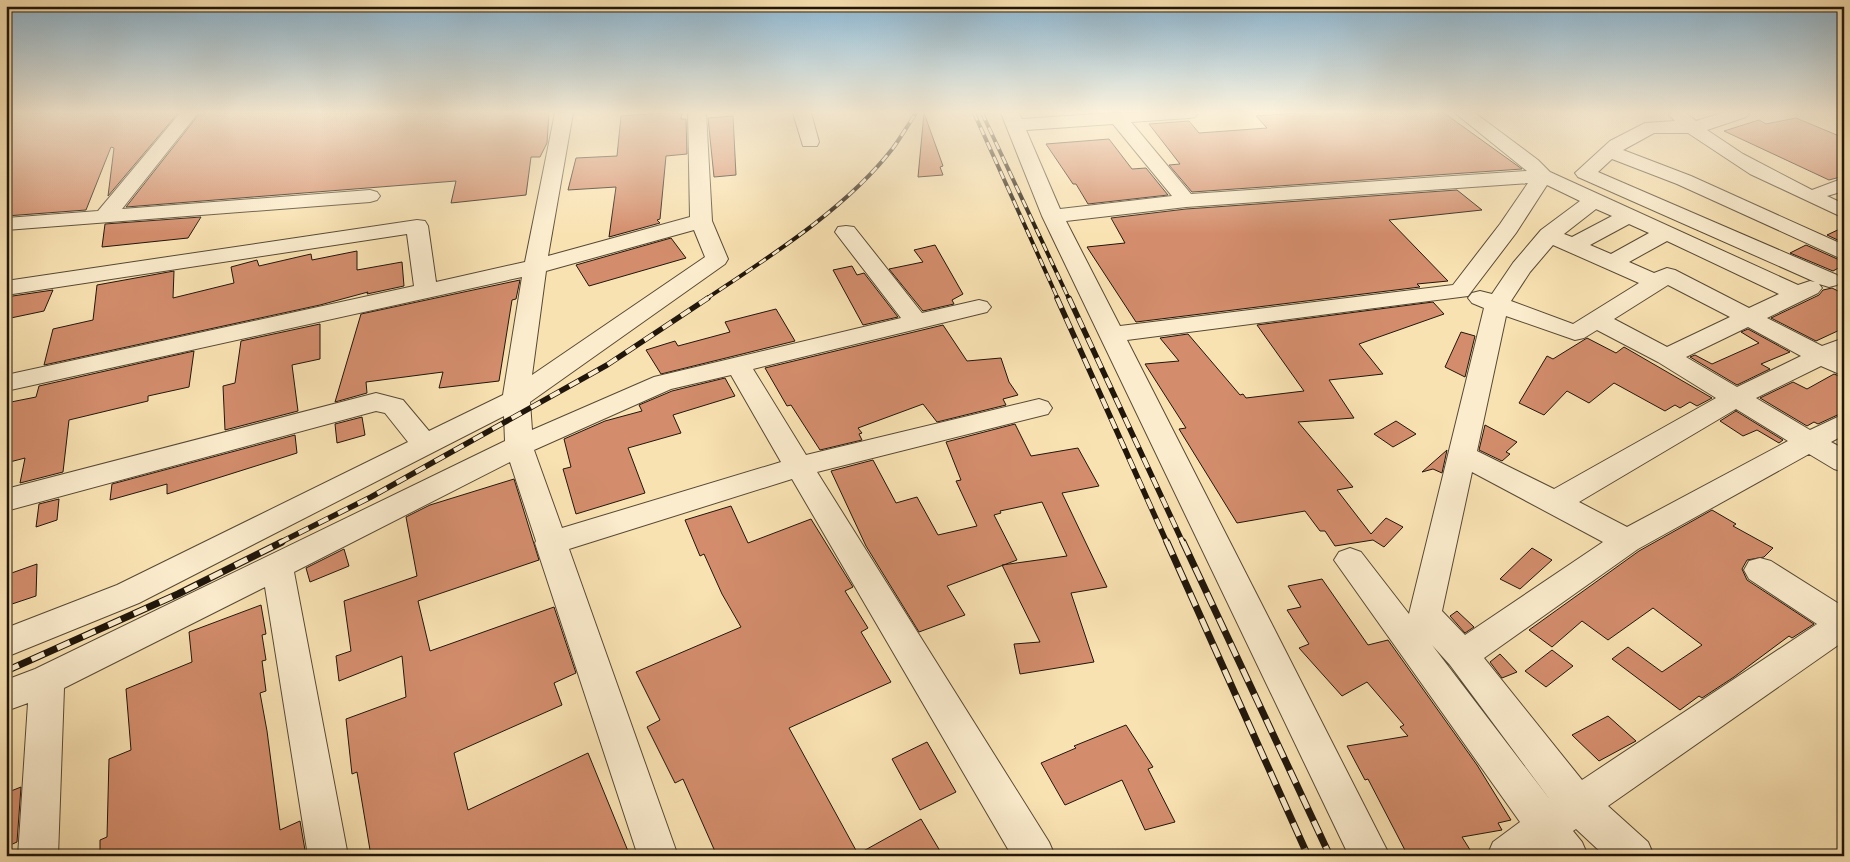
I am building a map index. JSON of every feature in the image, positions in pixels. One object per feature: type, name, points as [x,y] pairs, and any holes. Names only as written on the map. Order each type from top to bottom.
[{"type":"street","points":[[105,216],[156,153]]},
{"type":"street","points":[[556,153],[535,267],[516,399],[519,446],[550,543],[658,856]]},
{"type":"street","points":[[6,643],[128,594],[516,399],[717,259],[701,221],[698,153]]},
{"type":"street","points":[[1027,153],[1053,216],[1370,856]]},
{"type":"street","points":[[1147,153],[1186,201]]},
{"type":"street","points":[[1517,153],[1531,164],[1542,176]]},
{"type":"street","points":[[1603,192],[1585,173],[1607,153]]},
{"type":"street","points":[[1616,153],[1684,180],[1844,253]]},
{"type":"street","points":[[1730,153],[1755,168],[1844,212]]},
{"type":"street","points":[[1746,153],[1820,192],[1844,202]]},
{"type":"street","points":[[1561,240],[1603,192],[1640,162]]},
{"type":"street","points":[[1460,292],[1508,228],[1542,176]]},
{"type":"street","points":[[1053,216],[1186,201],[1542,176],[1603,192],[1640,209],[1698,222],[1836,276]]},
{"type":"street","points":[[1634,856],[1578,805],[1462,655],[1425,614],[1497,304],[1521,268],[1561,240],[1640,209],[1684,180]]},
{"type":"street","points":[[1820,192],[1844,184]]},
{"type":"street","points":[[6,224],[370,196]]},
{"type":"street","points":[[1698,222],[1732,202]]},
{"type":"street","points":[[1640,209],[1666,233],[1799,294]]},
{"type":"street","points":[[6,383],[535,267],[701,221]]},
{"type":"street","points":[[6,288],[416,226],[426,291]]},
{"type":"street","points":[[846,232],[916,322]]},
{"type":"street","points":[[1612,262],[1666,233]]},
{"type":"street","points":[[1561,240],[1656,282]]},
{"type":"street","points":[[1113,334],[1460,292],[1575,333],[1667,276],[1749,317],[1836,356]]},
{"type":"street","points":[[1667,357],[1836,276]]},
{"type":"street","points":[[6,696],[48,680],[519,446],[663,382],[979,307]]},
{"type":"street","points":[[1597,320],[1737,397],[1844,462]]},
{"type":"street","points":[[1555,502],[1737,397],[1836,356]]},
{"type":"street","points":[[737,364],[1035,856]]},
{"type":"street","points":[[6,500],[376,402],[394,406],[425,444]]},
{"type":"street","points":[[550,543],[800,466],[1039,408]]},
{"type":"street","points":[[1462,655],[1627,541],[1844,423]]},
{"type":"street","points":[[1462,455],[1627,541]]},
{"type":"street","points":[[1350,560],[1557,841]]},
{"type":"street","points":[[277,565],[328,856]]},
{"type":"street","points":[[1507,856],[1557,841],[1578,805],[1843,623],[1760,570]]},
{"type":"street","points":[[38,856],[48,680]]},
{"type":"building","points":[[6,153],[109,153],[86,210],[6,216]]},
{"type":"building","points":[[113,153],[144,153],[108,196]]},
{"type":"building","points":[[168,153],[542,153],[540,157],[531,157],[526,195],[451,203],[456,181],[126,207]]},
{"type":"building","points":[[617,153],[687,153],[666,156],[660,219],[657,220],[660,223],[609,237],[616,187],[568,190],[576,158],[617,156]]},
{"type":"building","points":[[712,153],[735,153],[736,175],[714,177]]},
{"type":"building","points":[[920,153],[938,153],[943,166],[940,167],[943,175],[918,177]]},
{"type":"building","points":[[1052,153],[1120,153],[1132,169],[1146,168],[1168,195],[1088,204],[1076,184],[1073,184]]},
{"type":"building","points":[[1172,153],[1500,153],[1522,169],[1192,192],[1169,165],[1180,164]]},
{"type":"building","points":[[1772,153],[1844,153],[1844,176],[1829,180]]},
{"type":"building","points":[[1457,190],[1482,210],[1389,220],[1448,281],[1417,284],[1420,287],[1136,322],[1087,247],[1125,243],[1111,218],[1186,209]]},
{"type":"building","points":[[201,217],[188,238],[102,247],[105,224]]},
{"type":"building","points":[[1844,227],[1844,243],[1827,235]]},
{"type":"building","points":[[671,238],[686,258],[589,286],[576,265]]},
{"type":"building","points":[[935,245],[963,294],[952,300],[954,304],[923,311],[889,269],[923,262],[914,250]]},
{"type":"building","points":[[1806,245],[1844,262],[1844,265],[1833,271],[1790,253]]},
{"type":"building","points":[[357,251],[357,270],[402,262],[404,286],[367,294],[368,292],[320,305],[44,365],[53,329],[93,320],[97,285],[174,271],[173,298],[234,283],[231,267],[257,260],[259,266],[311,254],[312,260]]},
{"type":"building","points":[[852,266],[857,275],[864,273],[898,317],[863,325],[833,270]]},
{"type":"building","points":[[520,280],[516,299],[512,300],[499,381],[439,388],[443,372],[366,382],[367,393],[335,402],[361,314]]},
{"type":"building","points":[[1832,288],[1844,294],[1844,328],[1816,341],[1771,318],[1819,295],[1823,290]]},
{"type":"building","points":[[53,290],[44,311],[6,319],[6,297]]},
{"type":"building","points":[[1433,302],[1444,314],[1359,344],[1383,374],[1329,380],[1354,418],[1298,422],[1353,487],[1337,490],[1371,534],[1386,518],[1403,527],[1384,547],[1373,540],[1335,546],[1325,531],[1320,531],[1305,511],[1237,523],[1179,429],[1186,428],[1145,364],[1179,361],[1160,338],[1188,334],[1240,395],[1243,394],[1246,398],[1304,391],[1257,325]]},
{"type":"building","points":[[776,309],[795,341],[661,374],[646,350],[675,341],[678,346],[730,332],[725,322]]},
{"type":"building","points":[[320,324],[320,359],[292,365],[298,411],[225,430],[223,386],[235,383],[241,341]]},
{"type":"building","points":[[943,325],[967,361],[1001,358],[1009,382],[1018,395],[1003,399],[1006,405],[937,422],[923,404],[858,428],[862,433],[859,434],[862,440],[820,450],[791,405],[787,406],[765,368]]},
{"type":"building","points":[[1748,329],[1790,352],[1761,364],[1770,369],[1737,385],[1690,357],[1695,355],[1712,364],[1759,343],[1741,332]]},
{"type":"building","points":[[1461,332],[1475,336],[1465,377],[1445,367]]},
{"type":"building","points":[[1587,338],[1616,353],[1624,347],[1712,398],[1697,406],[1690,402],[1680,408],[1675,405],[1665,411],[1614,383],[1589,403],[1567,391],[1544,415],[1519,403],[1547,356],[1553,359]]},
{"type":"building","points":[[194,351],[189,387],[148,396],[148,401],[69,420],[63,472],[20,483],[25,458],[6,463],[6,403],[36,397],[39,386]]},
{"type":"building","points":[[1834,374],[1844,378],[1844,412],[1818,424],[1814,422],[1807,426],[1760,398],[1793,382],[1807,389]]},
{"type":"building","points":[[725,378],[735,396],[673,415],[681,433],[628,448],[645,493],[576,514],[563,469],[571,467],[564,439],[605,421],[642,411],[639,405],[672,391]]},
{"type":"building","points":[[1736,411],[1783,440],[1779,443],[1757,430],[1743,436],[1720,421]]},
{"type":"building","points":[[362,417],[365,435],[337,443],[335,424]]},
{"type":"building","points":[[1396,421],[1416,434],[1393,447],[1374,434]]},
{"type":"building","points":[[1015,424],[1031,456],[1078,448],[1099,486],[1062,493],[1107,587],[1071,593],[1094,662],[1020,674],[1014,644],[1040,642],[1002,565],[947,586],[965,615],[919,632],[866,546],[831,471],[873,460],[896,503],[917,497],[938,535],[977,526],[956,481],[961,480],[946,442]],"holes":[[[1042,502],[1067,556],[1004,565],[1017,560],[994,515],[1001,513],[1000,511]]]},
{"type":"building","points":[[1485,425],[1517,442],[1506,452],[1510,454],[1502,461],[1479,450]]},
{"type":"building","points":[[295,435],[297,453],[167,494],[167,484],[110,500],[112,484]]},
{"type":"building","points":[[1447,450],[1442,473],[1433,469],[1422,472]]},
{"type":"building","points":[[514,479],[539,560],[418,601],[430,651],[554,607],[576,673],[554,683],[562,705],[454,753],[468,810],[588,753],[630,856],[371,856],[357,772],[352,774],[346,719],[406,697],[402,656],[339,681],[336,656],[351,651],[344,601],[417,576],[406,517],[430,505]]},
{"type":"building","points":[[59,499],[57,520],[36,527],[39,504]]},
{"type":"building","points":[[731,506],[748,543],[811,519],[853,587],[845,591],[868,628],[861,632],[891,682],[789,728],[858,854],[921,819],[943,856],[717,856],[683,779],[675,783],[647,727],[660,720],[636,672],[741,627],[722,594],[704,554],[700,556],[685,520]]},
{"type":"building","points":[[1712,510],[1736,524],[1733,526],[1773,548],[1764,557],[1747,560],[1742,569],[1747,580],[1814,624],[1792,638],[1789,636],[1734,677],[1702,698],[1699,696],[1680,710],[1612,659],[1628,647],[1662,672],[1702,645],[1653,608],[1608,640],[1582,621],[1552,647],[1529,630],[1639,551]]},
{"type":"building","points":[[1532,548],[1552,560],[1520,589],[1500,579]]},
{"type":"building","points":[[344,549],[349,566],[310,582],[306,568]]},
{"type":"building","points":[[37,564],[36,596],[6,606],[6,575]]},
{"type":"building","points":[[1322,579],[1368,645],[1388,640],[1477,765],[1511,820],[1498,823],[1502,830],[1462,837],[1472,853],[1455,856],[1408,856],[1368,779],[1365,780],[1347,746],[1408,736],[1400,727],[1404,725],[1367,682],[1342,696],[1299,648],[1309,644],[1287,610],[1301,607],[1288,586]]},
{"type":"building","points":[[261,605],[266,634],[262,635],[266,660],[262,661],[266,691],[260,693],[280,830],[300,821],[306,856],[100,856],[100,840],[107,837],[109,759],[131,750],[126,689],[192,662],[189,632]]},
{"type":"building","points":[[1457,611],[1474,627],[1465,633],[1450,616]]},
{"type":"building","points":[[1552,650],[1573,666],[1546,687],[1525,671]]},
{"type":"building","points":[[1500,654],[1517,672],[1502,678],[1490,662]]},
{"type":"building","points":[[1608,716],[1636,741],[1599,761],[1572,735]]},
{"type":"building","points":[[1126,725],[1153,767],[1148,769],[1175,822],[1145,830],[1122,780],[1065,805],[1041,763],[1076,748],[1074,746]]},
{"type":"building","points":[[927,742],[956,792],[920,810],[892,759]]},
{"type":"building","points":[[21,787],[17,842],[6,847],[6,793]]},
{"type":"railway","points":[[706,299],[806,231],[830,212],[874,170],[888,153]]},
{"type":"railway","points":[[992,153],[1058,299]]},
{"type":"railway","points":[[1001,153],[1069,299]]},
{"type":"railway","points":[[279,543],[371,497],[607,365],[708,298]]},
{"type":"railway","points":[[1057,298],[1167,543]]},
{"type":"railway","points":[[1069,298],[1183,543]]},
{"type":"railway","points":[[6,671],[178,594],[282,542]]},
{"type":"railway","points":[[1167,542],[1308,856]]},
{"type":"railway","points":[[1183,542],[1330,856]]}]
